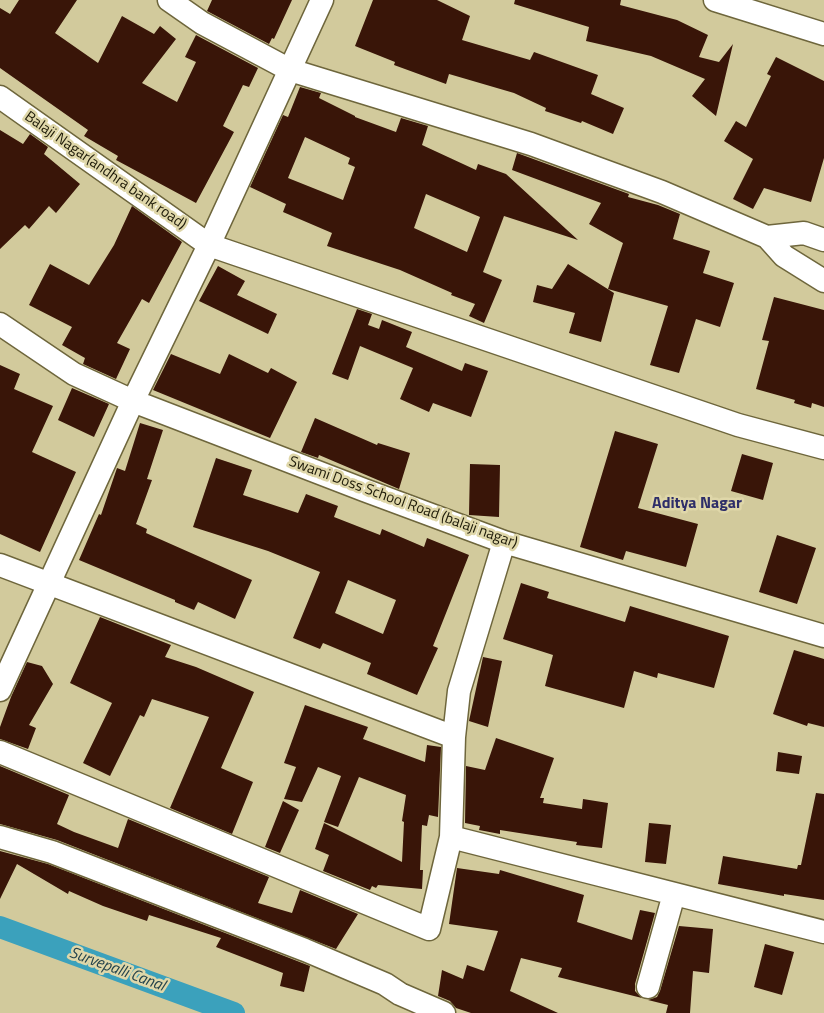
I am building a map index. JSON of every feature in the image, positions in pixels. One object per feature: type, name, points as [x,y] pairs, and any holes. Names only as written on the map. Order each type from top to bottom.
[{"type":"street","points":[[169,0],[202,23],[290,70],[531,144],[662,192],[767,237],[784,256],[824,282]]},
{"type":"street","points":[[0,690],[50,585],[133,401],[210,245],[322,0]]},
{"type":"street","points":[[715,0],[824,34]]},
{"type":"street","name":"Balaji Nagar(andhra bank road)","points":[[0,97],[210,245],[738,425],[824,448]]},
{"type":"street","points":[[767,237],[804,233],[824,240]]},
{"type":"street","name":"Swami Doss School Road (balaji nagar)","points":[[0,324],[74,374],[133,401],[504,542],[824,636]]},
{"type":"street","points":[[0,752],[429,929],[451,837],[454,737],[459,691],[504,542]]},
{"type":"street","points":[[0,565],[454,737]]},
{"type":"street","points":[[0,837],[52,852],[305,950],[385,984],[400,994],[444,1013]]},
{"type":"street","points":[[451,837],[824,932]]},
{"type":"street","points":[[648,988],[674,894]]},
{"type":"building","points":[[19,0],[77,0],[55,33],[98,63],[122,16],[154,34],[160,26],[176,39],[142,83],[177,102],[196,62],[185,57],[196,35],[258,68],[249,87],[243,85],[223,126],[234,132],[196,203],[116,160],[118,156],[84,136],[88,130],[0,68],[0,8],[10,14]]},
{"type":"building","points":[[212,0],[292,0],[274,39],[272,38],[269,44],[207,11]]},
{"type":"building","points":[[373,0],[437,0],[470,16],[462,40],[530,60],[534,52],[598,75],[591,94],[624,108],[613,134],[582,121],[581,123],[545,111],[546,108],[514,93],[449,74],[446,84],[394,65],[395,62],[355,46]]},
{"type":"building","points":[[515,0],[621,0],[620,5],[677,20],[708,35],[699,57],[719,62],[733,44],[716,116],[692,96],[705,79],[651,56],[586,41],[589,27],[514,4]]},
{"type":"building","points":[[776,57],[824,81],[824,158],[811,202],[764,188],[753,209],[733,199],[753,159],[724,141],[736,121],[746,127],[771,76],[767,74]]},
{"type":"building","points":[[300,87],[321,93],[319,98],[355,117],[396,132],[401,118],[428,126],[422,145],[476,170],[478,164],[506,174],[578,240],[504,216],[483,272],[502,280],[484,323],[469,316],[475,304],[451,295],[452,293],[400,270],[327,246],[332,233],[283,212],[286,204],[250,187],[283,115],[288,117]],"holes":[[[305,137],[350,158],[348,164],[355,167],[343,200],[288,178]],[[426,194],[480,217],[467,252],[414,228]]]},
{"type":"building","points":[[0,130],[23,144],[30,134],[48,147],[44,154],[80,184],[56,213],[49,206],[29,229],[25,225],[0,249]]},
{"type":"building","points":[[517,153],[629,194],[628,197],[658,205],[680,214],[673,239],[710,251],[703,273],[734,283],[720,327],[696,319],[679,373],[650,365],[668,306],[608,289],[623,243],[589,224],[601,203],[512,170]]},
{"type":"building","points":[[132,206],[182,242],[149,303],[142,299],[117,343],[130,349],[116,379],[83,364],[85,358],[62,345],[72,327],[29,305],[50,264],[89,285],[114,245]]},
{"type":"building","points":[[568,264],[614,293],[601,342],[569,333],[575,313],[533,302],[537,285],[552,289]]},
{"type":"building","points":[[218,266],[245,281],[237,295],[277,314],[268,334],[199,301]]},
{"type":"building","points":[[774,297],[824,310],[824,407],[812,403],[811,408],[794,403],[795,400],[756,389],[769,341],[762,340]]},
{"type":"building","points":[[357,309],[372,314],[368,325],[379,329],[382,320],[412,332],[406,347],[462,371],[465,363],[488,371],[471,417],[433,403],[429,412],[400,399],[413,368],[360,346],[348,380],[332,374]]},
{"type":"building","points":[[171,354],[220,374],[229,354],[268,373],[271,368],[297,382],[270,438],[153,390]]},
{"type":"building","points":[[0,365],[20,374],[14,389],[53,406],[32,452],[76,472],[40,552],[0,534]]},
{"type":"building","points":[[72,388],[109,404],[94,437],[58,420]]},
{"type":"building","points":[[315,418],[377,445],[378,443],[410,453],[399,489],[319,455],[318,458],[301,452]]},
{"type":"building","points":[[140,423],[163,430],[147,479],[152,480],[136,524],[147,529],[146,533],[252,580],[235,619],[198,602],[194,610],[175,602],[175,600],[79,560],[99,514],[101,515],[117,468],[125,471]]},
{"type":"building","points":[[615,431],[658,444],[638,508],[698,524],[686,567],[626,551],[623,560],[580,547]]},
{"type":"building","points":[[742,454],[773,463],[763,500],[731,491]]},
{"type":"building","points":[[216,458],[252,470],[243,495],[298,513],[306,494],[338,506],[334,517],[380,535],[382,529],[424,547],[427,538],[469,555],[433,646],[438,648],[417,695],[367,674],[371,663],[323,643],[320,649],[293,638],[320,572],[268,551],[193,527]],"holes":[[[348,580],[396,600],[383,634],[335,613]]]},
{"type":"building","points":[[470,464],[500,465],[499,517],[469,515]]},
{"type":"building","points":[[777,535],[816,548],[797,604],[759,592]]},
{"type":"building","points":[[521,583],[549,592],[547,598],[625,622],[630,606],[729,636],[714,688],[658,673],[657,678],[634,671],[624,708],[545,686],[553,655],[503,639]]},
{"type":"building","points":[[100,617],[171,645],[165,657],[196,667],[254,692],[221,768],[253,782],[232,834],[170,808],[209,717],[152,699],[144,717],[140,715],[110,776],[83,763],[112,703],[70,683]]},
{"type":"building","points":[[794,650],[824,659],[824,727],[808,723],[807,726],[773,714]]},
{"type":"building","points":[[483,657],[502,661],[488,727],[469,721]]},
{"type":"building","points":[[27,662],[42,666],[53,684],[29,725],[36,728],[28,749],[0,739],[0,727]]},
{"type":"building","points":[[305,705],[368,727],[363,739],[425,762],[427,745],[441,747],[438,817],[429,815],[427,826],[422,825],[420,870],[423,870],[422,889],[378,885],[376,888],[372,886],[370,890],[323,871],[329,855],[315,849],[324,823],[402,862],[404,822],[402,821],[406,795],[359,777],[338,827],[324,822],[341,776],[318,767],[302,802],[284,799],[296,767],[284,763]]},
{"type":"building","points":[[496,738],[554,758],[540,798],[544,798],[543,803],[582,809],[583,799],[608,803],[602,848],[576,845],[577,842],[500,830],[500,834],[479,830],[480,826],[465,823],[466,766],[485,770]]},
{"type":"building","points":[[778,752],[802,756],[799,774],[776,771]]},
{"type":"building","points":[[0,766],[69,795],[57,824],[74,832],[118,848],[128,819],[269,877],[258,903],[292,913],[300,890],[358,914],[336,949],[57,840],[0,824]]},
{"type":"building","points":[[816,793],[824,794],[824,900],[784,894],[784,896],[718,884],[723,856],[797,869],[798,865],[801,865]]},
{"type":"building","points":[[283,801],[299,810],[280,853],[265,847]]},
{"type":"building","points":[[649,823],[671,825],[666,864],[645,862]]},
{"type":"building","points":[[0,851],[48,864],[310,966],[304,992],[280,986],[283,973],[216,947],[221,938],[149,915],[147,921],[103,906],[69,891],[68,894],[17,864],[0,899]]},
{"type":"building","points":[[457,868],[499,874],[500,870],[584,895],[577,922],[632,940],[640,910],[655,913],[635,984],[635,991],[642,998],[558,977],[562,968],[521,958],[510,991],[558,1013],[471,1013],[456,1008],[450,1001],[438,996],[442,970],[463,979],[467,965],[484,971],[498,931],[449,924]]},
{"type":"building","points":[[679,926],[713,929],[709,973],[693,971],[690,1013],[666,1013],[668,1005],[648,1000],[657,997],[660,991]]},
{"type":"building","points":[[765,944],[794,952],[782,995],[754,987]]},
{"type":"waterway","name":"Survepalli Canal","points":[[0,927],[234,1013]]},
{"type":"district","name":"Aditya Nagar","points":[[697,504]]}]
